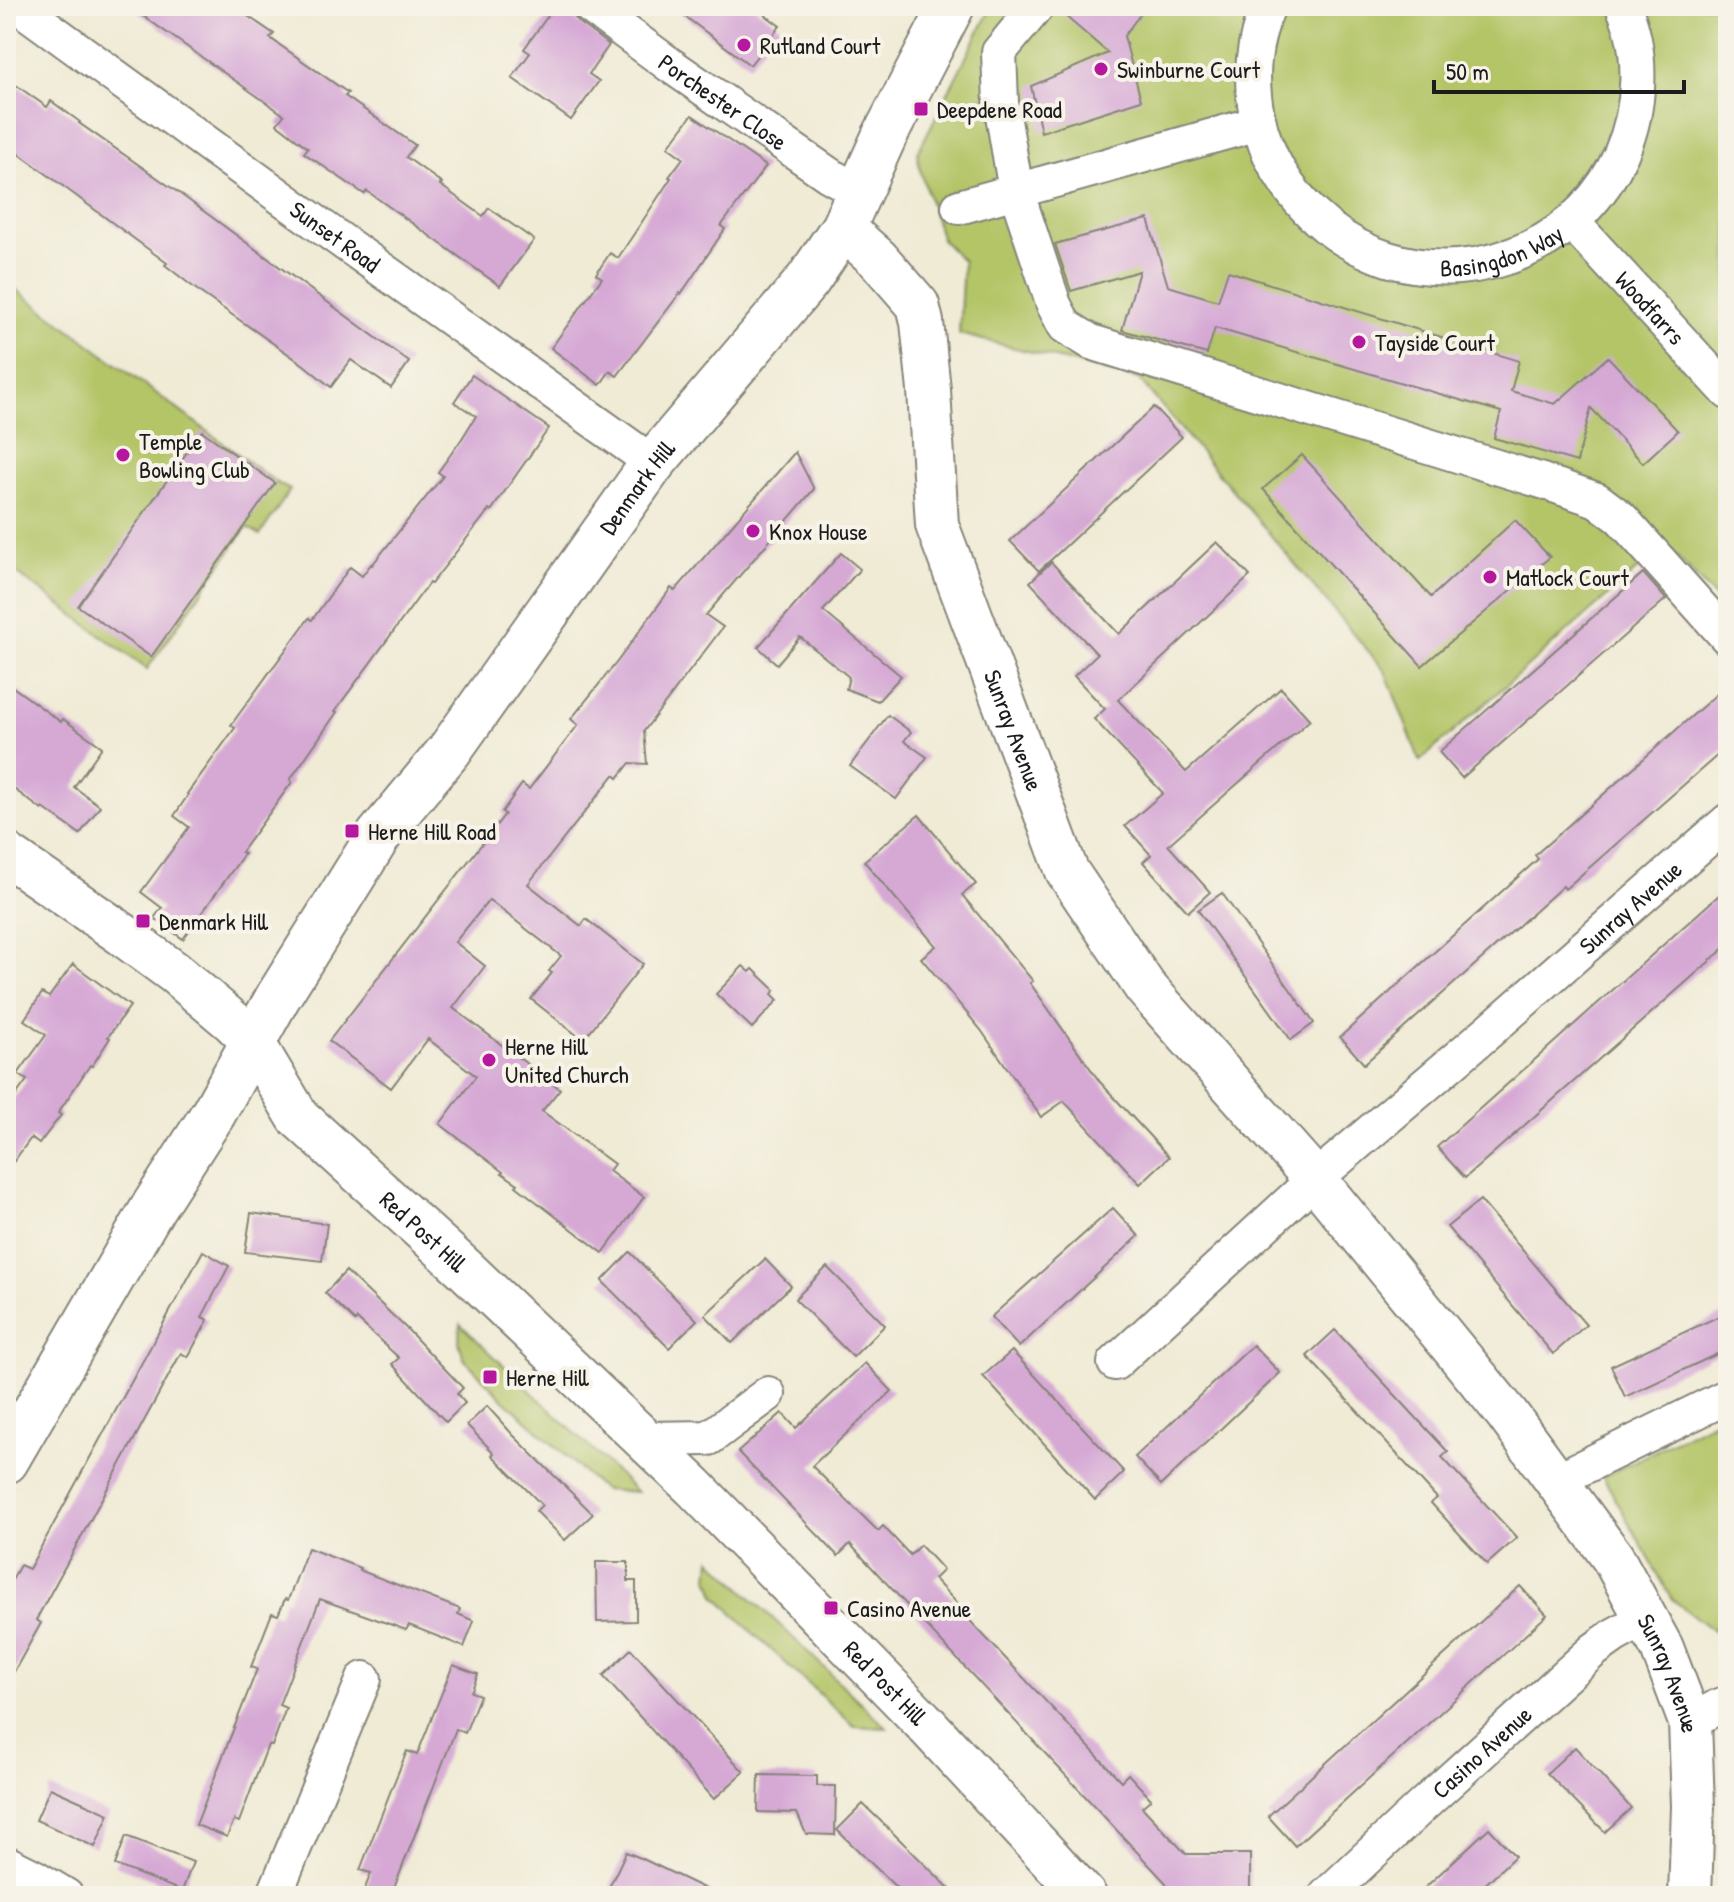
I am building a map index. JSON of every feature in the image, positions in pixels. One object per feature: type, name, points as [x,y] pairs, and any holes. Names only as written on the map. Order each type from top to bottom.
[{"type":"main road","name":"Denmark Hill","points":[[253,1042],[379,835],[449,751],[653,463],[808,280],[851,210],[884,137],[952,6]]},
{"type":"main road","points":[[6,1461],[253,1042]]},
{"type":"street","name":"Sunset Road","points":[[18,6],[653,463]]},
{"type":"street","name":"Porchester Close","points":[[590,6],[829,175],[851,210]]},
{"type":"street","points":[[1037,6],[999,52],[1001,103],[1016,191],[1054,305],[1065,326],[1091,342],[1597,500],[1621,518],[1728,638]]},
{"type":"street","name":"Basingdon Way","points":[[1268,6],[1259,28],[1254,60],[1254,92],[1259,123],[1271,157],[1288,188],[1311,215],[1339,237],[1371,254],[1405,265],[1440,269],[1476,266],[1511,257],[1543,242],[1572,222],[1595,198],[1614,171],[1627,141],[1635,109],[1638,75],[1635,43],[1623,6]]},
{"type":"street","points":[[959,207],[1259,123]]},
{"type":"street","name":"Sunray Avenue","points":[[851,210],[878,259],[918,305],[929,390],[937,525],[1067,871],[1145,987],[1315,1179],[1507,1414],[1613,1558],[1667,1660],[1690,1722],[1693,1806],[1690,1896]]},
{"type":"street","name":"Woodfarrs","points":[[1572,222],[1728,392]]},
{"type":"street","name":"Sunray Avenue","points":[[1115,1363],[1315,1179],[1501,1021],[1728,821]]},
{"type":"street","points":[[6,854],[175,973],[253,1042]]},
{"type":"street","name":"Red Post Hill","points":[[253,1042],[298,1117],[646,1439],[922,1720],[1085,1896]]},
{"type":"street","points":[[646,1439],[709,1438],[768,1394]]},
{"type":"street","points":[[1557,1480],[1728,1396]]},
{"type":"street","name":"Casino Avenue","points":[[1326,1896],[1594,1650],[1646,1618]]},
{"type":"street","points":[[274,1896],[364,1679]]},
{"type":"street","points":[[1690,1722],[1728,1703]]},
{"type":"street","points":[[6,1863],[66,1896]]},
{"type":"green space","points":[[992,6],[1728,6],[1728,612],[1666,545],[1420,761],[1385,671],[1139,379],[959,334],[963,261],[942,240],[917,154]]},
{"type":"green space","name":"Temple Bowling Club","points":[[6,282],[290,490],[260,535],[247,527],[147,669],[6,565]]},
{"type":"green space","points":[[460,1324],[637,1492],[603,1490],[502,1398],[464,1359],[459,1342]]},
{"type":"green space","points":[[1728,1414],[1728,1642],[1672,1599],[1603,1477]]},
{"type":"green space","points":[[711,1559],[887,1728],[854,1726],[753,1633],[715,1595],[709,1578]]},
{"type":"building","points":[[129,6],[233,6],[274,34],[270,38],[348,93],[345,96],[415,145],[406,157],[442,183],[440,185],[483,216],[489,208],[534,240],[500,286],[367,191],[364,194],[304,153],[308,148],[277,124],[284,115]]},
{"type":"building","points":[[555,6],[573,15],[609,45],[589,74],[599,81],[571,120],[512,78],[530,53],[524,49]]},
{"type":"building","name":"Rutland Court","points":[[671,6],[753,6],[780,26],[750,65]]},
{"type":"building","name":"Swinburne Court","points":[[1056,6],[1146,6],[1124,36],[1141,100],[1041,132],[1031,86],[1108,53]]},
{"type":"building","points":[[6,78],[47,107],[51,101],[409,362],[391,388],[351,360],[331,387],[201,293],[165,265],[167,263],[6,144]]},
{"type":"building","points":[[692,115],[766,166],[721,226],[725,229],[681,294],[617,376],[610,371],[600,385],[551,348],[602,278],[596,274],[610,253],[618,258],[671,178],[683,158],[668,147]]},
{"type":"building","name":"Tayside Court","points":[[1148,219],[1168,286],[1218,301],[1228,271],[1519,361],[1511,391],[1555,404],[1608,357],[1678,431],[1643,463],[1591,408],[1577,462],[1494,438],[1501,412],[1215,328],[1207,354],[1122,330],[1139,271],[1071,291],[1055,244]]},
{"type":"building","points":[[472,375],[549,428],[491,511],[429,583],[335,711],[290,780],[292,782],[241,852],[244,854],[183,939],[154,918],[162,908],[141,892],[189,827],[174,816],[235,728],[231,725],[309,618],[312,620],[350,567],[362,576],[443,476],[438,472],[476,416],[454,402]]},
{"type":"building","points":[[1154,407],[1182,437],[1039,571],[1010,541]]},
{"type":"building","points":[[202,431],[275,483],[151,657],[78,606]]},
{"type":"building","points":[[795,452],[814,489],[706,615],[723,627],[644,731],[647,764],[630,763],[618,778],[614,775],[528,884],[581,926],[586,919],[643,964],[583,1040],[531,999],[561,956],[489,900],[455,942],[485,966],[453,1008],[560,1089],[542,1111],[614,1164],[609,1171],[644,1197],[603,1253],[440,1124],[476,1076],[428,1039],[391,1088],[329,1041],[505,814],[502,812],[522,784],[529,789],[578,725],[571,719],[671,588],[675,591]]},
{"type":"building","name":"Matlock Court","points":[[1302,455],[1431,597],[1515,520],[1550,557],[1422,666],[1263,489]]},
{"type":"building","points":[[1217,542],[1250,576],[1118,700],[1186,772],[1281,688],[1310,720],[1168,845],[1210,892],[1188,912],[1143,862],[1151,855],[1125,826],[1163,793],[1094,719],[1105,709],[1074,676],[1097,654],[1030,582],[1051,562],[1119,634]]},
{"type":"building","points":[[841,553],[860,569],[823,611],[901,676],[878,701],[846,689],[849,677],[800,637],[777,664],[758,647]]},
{"type":"building","points":[[1643,573],[1666,599],[1462,778],[1439,752]]},
{"type":"building","points":[[6,682],[102,747],[74,787],[100,806],[80,834],[6,783]]},
{"type":"building","points":[[1728,684],[1728,746],[1565,889],[1563,886],[1364,1064],[1340,1037],[1538,859],[1535,855]]},
{"type":"building","points":[[888,715],[911,732],[904,741],[927,757],[896,799],[850,766]]},
{"type":"building","points":[[919,815],[976,884],[962,895],[1033,981],[1030,983],[1100,1082],[1169,1157],[1140,1184],[1064,1101],[1041,1117],[981,1030],[921,958],[936,946],[864,861]]},
{"type":"building","points":[[1728,887],[1728,945],[1465,1178],[1437,1147]]},
{"type":"building","points":[[1222,893],[1314,1023],[1291,1040],[1198,910]]},
{"type":"building","points":[[73,964],[130,1006],[58,1113],[61,1115],[39,1144],[31,1138],[6,1172],[6,1109],[27,1080],[18,1074],[46,1035],[24,1020],[42,993],[49,997]]},
{"type":"building","points":[[743,966],[750,972],[753,969],[775,990],[772,994],[778,1000],[752,1028],[716,994]]},
{"type":"building","points":[[1480,1200],[1586,1325],[1553,1354],[1447,1227]]},
{"type":"building","points":[[1113,1208],[1139,1236],[1019,1347],[991,1317]]},
{"type":"building","points":[[251,1213],[327,1224],[322,1261],[245,1252]]},
{"type":"building","points":[[203,1251],[229,1266],[202,1317],[208,1320],[188,1357],[181,1353],[36,1620],[41,1623],[6,1686],[6,1591],[20,1565],[29,1569]]},
{"type":"building","points":[[630,1252],[697,1320],[669,1348],[602,1281]]},
{"type":"building","points":[[765,1259],[791,1286],[732,1343],[705,1315]]},
{"type":"building","points":[[827,1267],[885,1325],[853,1357],[795,1299]]},
{"type":"building","points":[[346,1271],[463,1388],[457,1394],[465,1403],[446,1422],[392,1364],[399,1358],[325,1293]]},
{"type":"building","points":[[1728,1312],[1728,1349],[1625,1397],[1611,1366]]},
{"type":"building","points":[[1335,1330],[1448,1452],[1442,1457],[1517,1538],[1487,1564],[1431,1503],[1437,1498],[1307,1356]]},
{"type":"building","points":[[1253,1345],[1280,1373],[1161,1485],[1135,1457]]},
{"type":"building","points":[[1012,1351],[1124,1472],[1095,1500],[983,1376]]},
{"type":"building","points":[[865,1363],[892,1391],[812,1466],[878,1531],[883,1526],[910,1555],[920,1545],[943,1570],[934,1579],[958,1604],[956,1606],[1121,1781],[1128,1774],[1151,1799],[1142,1807],[1186,1854],[1250,1854],[1250,1893],[1165,1892],[1166,1883],[850,1544],[838,1556],[738,1452],[782,1413],[796,1428]]},
{"type":"building","points":[[487,1406],[593,1514],[565,1540],[536,1511],[542,1505],[467,1425]]},
{"type":"building","points":[[308,1548],[460,1609],[458,1614],[474,1621],[464,1647],[409,1625],[406,1630],[320,1599],[279,1705],[286,1708],[272,1746],[268,1745],[239,1822],[234,1820],[227,1837],[196,1825],[257,1669],[251,1667],[272,1613],[278,1615],[285,1599],[288,1600]]},
{"type":"building","points":[[596,1562],[628,1562],[628,1581],[636,1581],[636,1621],[597,1622]]},
{"type":"building","points":[[1520,1586],[1547,1615],[1295,1846],[1268,1816]]},
{"type":"building","points":[[631,1649],[744,1772],[714,1799],[603,1676]]},
{"type":"building","points":[[453,1665],[478,1674],[471,1692],[480,1695],[465,1733],[456,1729],[391,1896],[362,1896],[371,1873],[360,1870],[391,1790],[407,1751],[417,1755]]},
{"type":"building","points":[[1575,1747],[1631,1808],[1605,1832],[1547,1773]]},
{"type":"building","points":[[759,1775],[817,1776],[817,1786],[836,1786],[835,1835],[806,1834],[797,1813],[758,1812]]},
{"type":"building","points":[[50,1788],[109,1814],[95,1847],[36,1820]]},
{"type":"building","points":[[863,1804],[957,1896],[905,1896],[837,1830]]},
{"type":"building","points":[[1489,1828],[1515,1856],[1473,1896],[1416,1896]]},
{"type":"building","points":[[126,1836],[193,1862],[182,1891],[115,1865]]},
{"type":"building","points":[[626,1852],[643,1859],[720,1896],[605,1896]]},
{"type":"place","name":"Rutland Court","points":[[744,45]]},
{"type":"place","name":"Swinburne Court","points":[[1101,69]]},
{"type":"place","name":"Deepdene Road","points":[[921,109]]},
{"type":"place","name":"Tayside Court","points":[[1359,342]]},
{"type":"place","name":"Temple Bowling Club","points":[[123,455]]},
{"type":"place","name":"Knox House","points":[[753,531]]},
{"type":"place","name":"Matlock Court","points":[[1490,577]]},
{"type":"place","name":"Herne Hill Road","points":[[352,831]]},
{"type":"place","name":"Denmark Hill","points":[[143,921]]},
{"type":"place","name":"Herne Hill United Church","points":[[489,1060]]},
{"type":"place","name":"Herne Hill","points":[[490,1377]]},
{"type":"place","name":"Casino Avenue","points":[[831,1608]]}]
